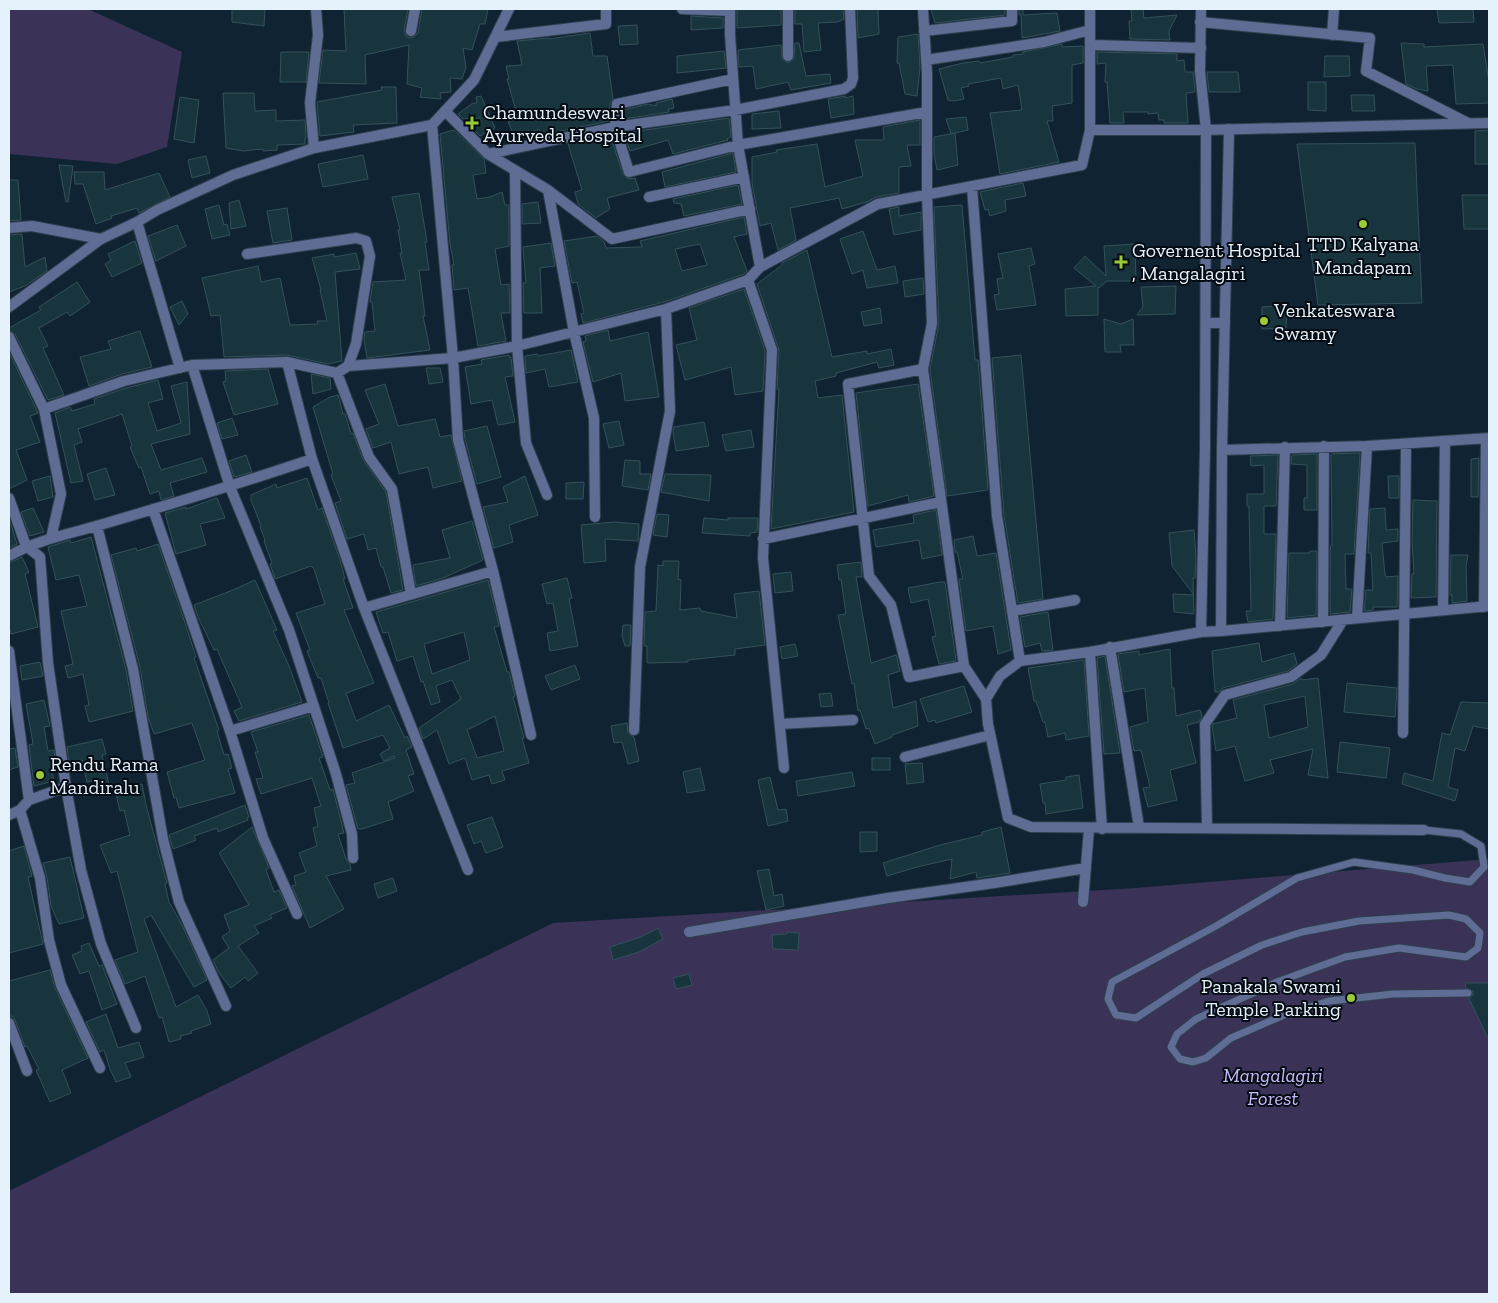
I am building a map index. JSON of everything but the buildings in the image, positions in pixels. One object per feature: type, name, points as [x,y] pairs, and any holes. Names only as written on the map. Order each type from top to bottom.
[{"type":"street","points":[[314,148],[310,103],[318,35],[316,9]]},
{"type":"street","points":[[411,31],[414,9]]},
{"type":"street","points":[[9,307],[101,239],[157,210],[233,175],[314,148],[432,126],[474,80],[510,9]]},
{"type":"street","points":[[496,36],[606,24],[606,9]]},
{"type":"street","points":[[682,9],[730,10],[738,145],[760,267]]},
{"type":"street","points":[[788,9],[788,56]]},
{"type":"street","points":[[488,154],[615,127],[735,110],[844,89],[851,84],[853,78],[850,9]]},
{"type":"street","points":[[923,9],[926,60],[927,195],[932,322],[923,368],[964,666],[986,699],[990,734],[1008,818],[1031,827],[1424,830]]},
{"type":"street","points":[[924,31],[1012,21],[1012,9]]},
{"type":"street","points":[[44,409],[124,381],[192,365],[287,362],[337,373],[348,366],[452,358],[517,346],[666,309],[748,280],[760,267],[878,204],[1082,165],[1090,130],[1090,9]]},
{"type":"street","points":[[1201,9],[1200,71],[1206,130],[1205,448],[1201,632]]},
{"type":"street","points":[[1332,35],[1334,9]]},
{"type":"street","points":[[1200,22],[1370,38],[1366,71],[1468,123]]},
{"type":"street","points":[[926,60],[1044,42],[1090,30]]},
{"type":"street","points":[[1090,45],[1201,48]]},
{"type":"street","points":[[733,79],[617,104],[615,127],[629,172],[738,145],[927,112]]},
{"type":"street","points":[[446,111],[488,154],[548,190],[612,239],[750,209]]},
{"type":"street","points":[[1090,130],[1206,130],[1489,122]]},
{"type":"street","points":[[432,126],[458,440],[493,571],[530,736]]},
{"type":"street","points":[[1221,631],[1222,450],[1229,129]]},
{"type":"street","points":[[515,171],[517,346],[526,443],[547,494]]},
{"type":"street","points":[[649,197],[744,177]]},
{"type":"street","points":[[972,186],[998,516],[1020,661]]},
{"type":"street","points":[[548,190],[574,332],[594,418],[595,518]]},
{"type":"street","points":[[137,222],[180,368]]},
{"type":"street","points":[[9,228],[32,226],[101,239]]},
{"type":"street","points":[[247,254],[356,238],[366,241],[370,256],[356,344],[348,366]]},
{"type":"street","points":[[748,280],[772,350],[762,558],[784,768]]},
{"type":"street","points":[[634,730],[640,567],[670,411],[666,309]]},
{"type":"street","points":[[1206,323],[1225,323]]},
{"type":"street","points":[[9,337],[44,409],[61,494],[51,538]]},
{"type":"street","points":[[287,362],[312,459],[364,608],[468,870]]},
{"type":"street","points":[[192,365],[230,487],[289,630],[314,706],[352,834],[354,858]]},
{"type":"street","points":[[923,368],[848,384],[869,576],[891,605],[910,677],[964,666]]},
{"type":"street","points":[[337,373],[369,457],[392,489],[411,594]]},
{"type":"street","points":[[986,699],[1000,676],[1020,661],[1090,652],[1201,632],[1487,606],[1488,438],[1367,446],[1222,450]]},
{"type":"street","points":[[1443,610],[1445,442]]},
{"type":"street","points":[[1403,733],[1406,444]]},
{"type":"street","points":[[1323,622],[1324,446]]},
{"type":"street","points":[[1357,618],[1367,446]]},
{"type":"street","points":[[1280,626],[1284,447]]},
{"type":"street","points":[[9,556],[26,546],[230,487],[312,459]]},
{"type":"street","points":[[9,498],[26,546],[40,557],[48,663],[66,787],[82,870],[101,944],[136,1028]]},
{"type":"street","points":[[763,539],[941,502]]},
{"type":"street","points":[[154,509],[230,731],[264,838],[297,914]]},
{"type":"street","points":[[97,526],[133,669],[163,839],[180,902],[226,1006]]},
{"type":"street","points":[[364,608],[493,571]]},
{"type":"street","points":[[1012,612],[1075,600]]},
{"type":"street","points":[[1207,828],[1205,724],[1225,695],[1290,677],[1321,656],[1342,620]]},
{"type":"street","points":[[1110,648],[1139,827]]},
{"type":"street","points":[[9,651],[29,800]]},
{"type":"street","points":[[1090,652],[1102,829]]},
{"type":"street","points":[[230,731],[314,706]]},
{"type":"street","points":[[780,724],[853,720]]},
{"type":"street","points":[[905,757],[990,734]]},
{"type":"street","points":[[9,815],[20,810],[29,800],[66,787]]},
{"type":"street","points":[[20,810],[40,878],[49,940],[61,986],[100,1068]]},
{"type":"street","points":[[1083,902],[1089,828]]},
{"type":"street","points":[[689,932],[888,898],[1086,868]]},
{"type":"street","points":[[9,1023],[27,1071]]},
{"type":"lane","points":[[1424,830],[1461,834],[1481,846],[1484,867],[1470,882],[1413,870],[1354,862],[1297,878],[1216,926],[1112,982],[1108,1000],[1116,1015],[1136,1018],[1203,974],[1262,945],[1294,934],[1360,921],[1449,915],[1466,919],[1480,933],[1478,948],[1466,957],[1399,948],[1345,957],[1277,982],[1196,1020],[1177,1034],[1171,1047],[1180,1059],[1193,1062],[1206,1058],[1231,1038],[1284,1015],[1329,1001],[1393,994],[1468,993]]},
{"type":"green space","points":[[9,9],[88,9],[182,52],[167,147],[117,164],[9,154]]},
{"type":"green space","name":"Mangalagiri Forest","points":[[1489,859],[1489,1294],[9,1294],[9,1191],[553,923],[1136,888]]},
{"type":"place","name":"Chamundeswari Ayurveda Hospital","points":[[472,123]]},
{"type":"place","name":"TTD Kalyana Mandapam","points":[[1363,224]]},
{"type":"place","name":"Governent Hospital , Mangalagiri","points":[[1121,262]]},
{"type":"place","name":"Venkateswara Swamy","points":[[1264,321]]},
{"type":"place","name":"Rendu Rama Mandiralu","points":[[40,775]]},
{"type":"place","name":"Panakala Swami Temple Parking","points":[[1351,998]]}]
